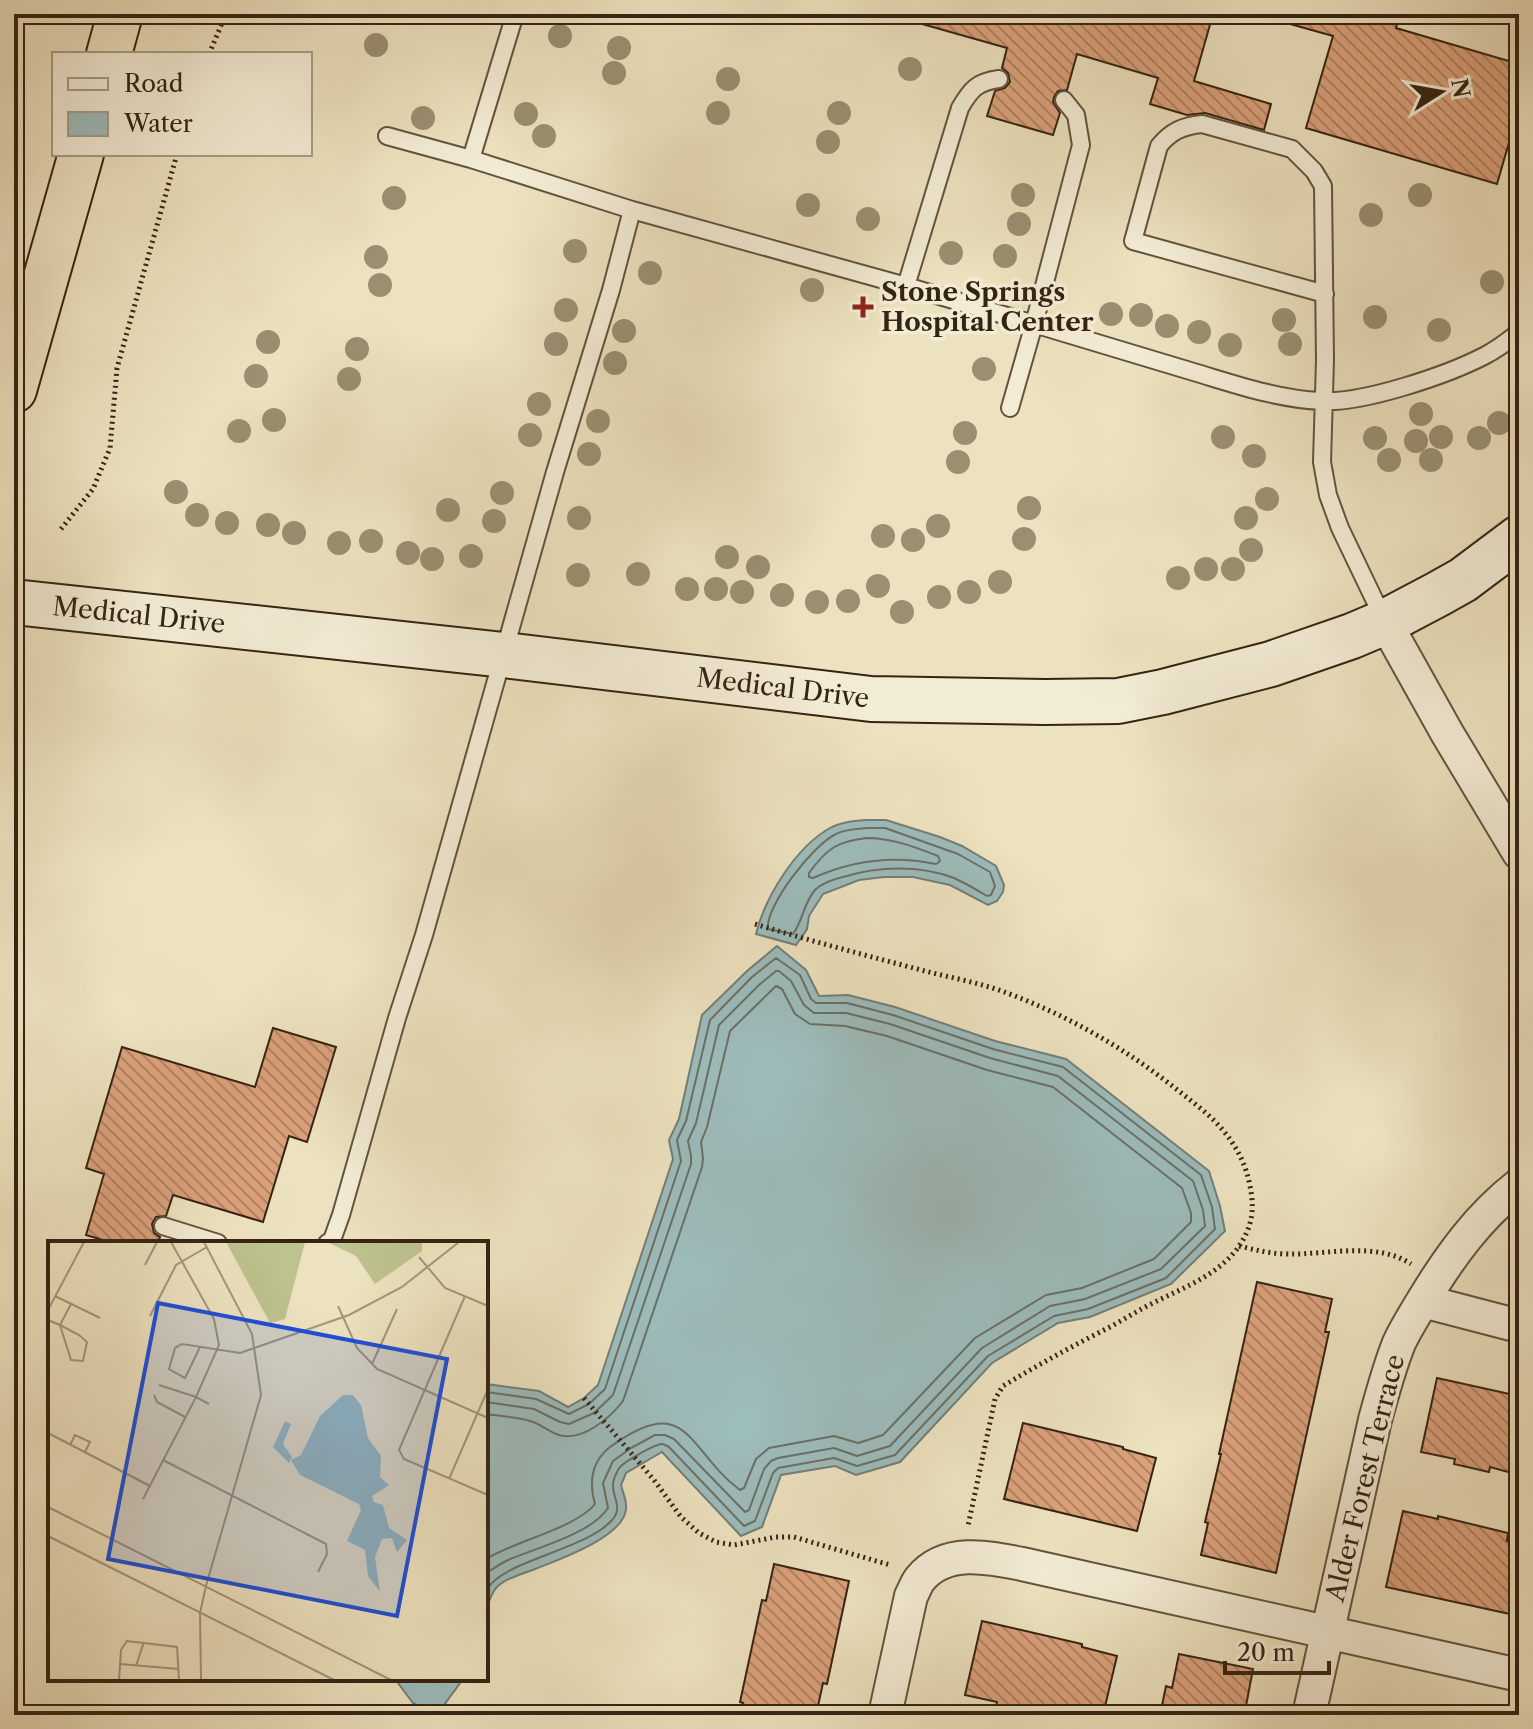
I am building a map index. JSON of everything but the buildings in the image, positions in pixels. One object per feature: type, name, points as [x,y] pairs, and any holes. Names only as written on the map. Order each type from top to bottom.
[{"type":"highway","points":[[110,52],[120,14]]},
{"type":"highway","points":[[14,390],[80,156]]},
{"type":"street","name":"Medical Drive","points":[[14,602],[504,655],[871,699],[1118,701],[1271,664],[1385,622],[1463,580],[1519,538]]},
{"type":"street","points":[[1385,622],[1519,853]]},
{"type":"street","name":"Alder Forest Terrace","points":[[1309,1715],[1387,1374],[1401,1340],[1423,1301],[1464,1238],[1519,1185]]},
{"type":"street","points":[[1423,1301],[1519,1326]]},
{"type":"street","points":[[885,1715],[911,1596],[920,1579],[936,1566],[964,1557],[983,1556],[1022,1564],[1519,1675]]},
{"type":"lane","points":[[471,159],[515,14]]},
{"type":"lane","points":[[906,286],[960,108],[977,85],[999,79]]},
{"type":"lane","points":[[1010,408],[1081,145],[1076,115],[1064,100]]},
{"type":"lane","points":[[1325,294],[1133,241],[1159,146],[1165,138],[1175,130],[1202,124],[1292,149],[1303,158],[1323,186],[1325,294],[1325,402],[1322,462],[1328,495],[1350,551],[1385,622]]},
{"type":"lane","points":[[387,136],[1260,391],[1300,399],[1325,402],[1359,398],[1406,385],[1483,356],[1519,332]]},
{"type":"lane","points":[[330,1241],[341,1215],[424,935],[632,210]]},
{"type":"lane","points":[[163,1226],[212,1241]]},
{"type":"path","points":[[210,52],[226,14]]},
{"type":"path","points":[[61,529],[93,489],[110,448],[117,368],[176,156]]},
{"type":"path","points":[[755,924],[1005,992],[1088,1030],[1141,1063],[1209,1115],[1243,1160],[1248,1173],[1254,1203],[1253,1220],[1239,1246],[1225,1262],[1212,1273],[1003,1386],[995,1399],[964,1557]]},
{"type":"path","points":[[1239,1246],[1289,1254],[1368,1251],[1393,1255],[1412,1264]]},
{"type":"path","points":[[584,1398],[681,1517],[699,1533],[716,1542],[734,1545],[794,1537],[926,1574]]},
{"type":"water","points":[[886,820],[962,846],[996,866],[1004,885],[1003,892],[997,901],[988,905],[950,885],[913,877],[859,880],[823,894],[796,945],[756,934],[774,889],[805,847],[834,826]]},
{"type":"water","points":[[777,946],[806,970],[819,996],[848,995],[895,1007],[995,1041],[1066,1059],[1209,1171],[1225,1231],[1171,1284],[1090,1317],[1058,1323],[992,1363],[900,1462],[856,1475],[835,1466],[781,1475],[762,1527],[741,1536],[662,1452],[626,1473],[621,1485],[626,1509],[614,1529],[588,1546],[504,1582],[495,1590],[488,1605],[488,1384],[539,1391],[568,1407],[598,1385],[673,1159],[669,1140],[679,1119],[702,1015]]},
{"type":"water","points":[[396,1681],[462,1681],[444,1705],[425,1709],[413,1703]]},
{"type":"place","name":"Stone Springs Hospital Center","points":[[863,307]]}]
